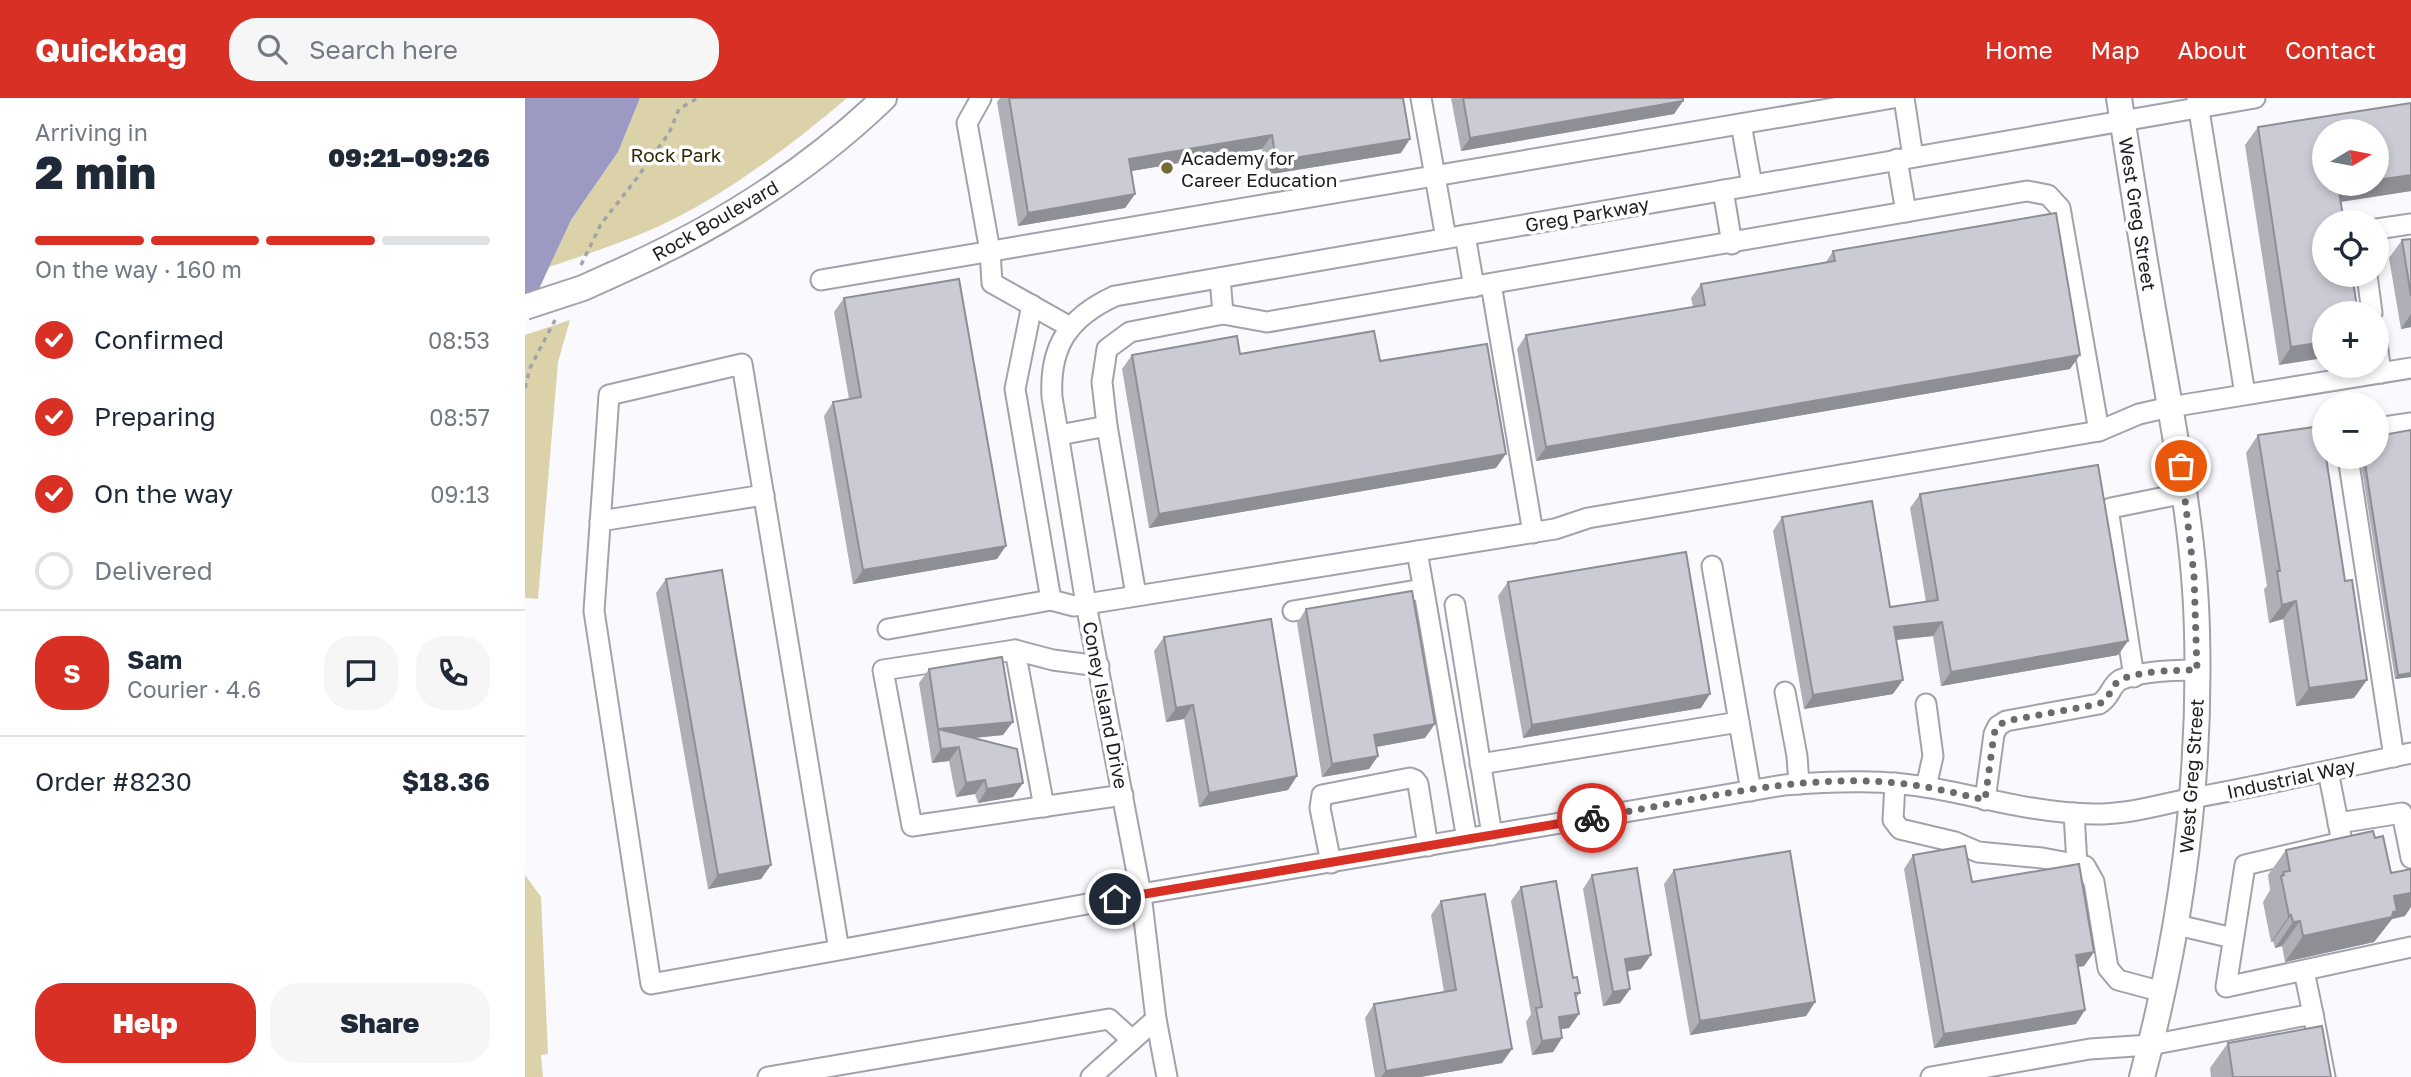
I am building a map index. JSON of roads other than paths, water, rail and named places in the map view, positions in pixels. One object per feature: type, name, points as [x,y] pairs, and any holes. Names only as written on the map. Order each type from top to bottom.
[{"type":"main road","name":"Rock Boulevard","points":[[525,307],[583,288],[659,255],[748,204],[812,158],[884,98]]},
{"type":"main road","name":"West Greg Street","points":[[2121,109],[2185,493],[2194,575],[2197,670],[2192,799],[2177,925],[2141,1077]]},
{"type":"street","points":[[981,98],[967,122],[990,251],[992,283],[1032,305],[1068,331]]},
{"type":"street","points":[[1420,98],[1434,176],[1455,237],[1482,286],[1532,533]]},
{"type":"street","points":[[821,280],[1893,98]]},
{"type":"street","points":[[1904,98],[1906,212]]},
{"type":"street","name":"Greg Parkway","points":[[1068,331],[1093,306],[1115,296],[1905,158],[2121,109],[2255,98]]},
{"type":"street","points":[[2198,103],[2245,394]]},
{"type":"street","points":[[1741,124],[1752,185]]},
{"type":"street","points":[[1723,190],[1732,244]]},
{"type":"street","points":[[1136,595],[1107,426],[1102,382],[1107,349],[1130,332],[1223,314],[1267,322],[1732,244],[2027,191],[2048,195],[2060,208],[2099,431]]},
{"type":"street","points":[[2389,227],[2411,224]]},
{"type":"street","points":[[1220,278],[1223,314]]},
{"type":"street","points":[[1032,305],[1015,389],[1051,600]]},
{"type":"street","name":"Coney Island Drive","points":[[1068,331],[1056,354],[1051,377],[1086,604],[1141,894],[1156,1018],[1167,1077]]},
{"type":"street","points":[[764,495],[600,522],[609,396],[742,365],[764,495],[839,950]]},
{"type":"street","points":[[2389,372],[2411,368]]},
{"type":"street","points":[[888,629],[1051,600],[1074,606],[1532,533],[1588,518],[2099,431],[2139,414],[2170,407],[2349,378]]},
{"type":"street","points":[[2389,427],[2411,424]]},
{"type":"street","points":[[1059,435],[1107,426]]},
{"type":"street","points":[[2350,469],[2402,755]]},
{"type":"street","points":[[2133,677],[2109,515],[2111,508],[2185,493]]},
{"type":"street","name":"Industrial Way","points":[[600,522],[594,611],[651,984],[1141,894],[1799,784],[1837,780],[1895,783],[2045,811],[2143,811],[2402,755]]},
{"type":"street","points":[[1417,551],[1467,839]]},
{"type":"street","points":[[1712,566],[1751,791]]},
{"type":"street","points":[[1293,611],[1423,589]]},
{"type":"street","points":[[1455,605],[1492,835]]},
{"type":"street","points":[[1015,650],[1044,807]]},
{"type":"street","points":[[1099,666],[1052,660],[1015,650],[883,670],[912,826],[1123,795]]},
{"type":"street","points":[[1985,800],[1997,726],[2006,721],[2099,704],[2108,699],[2119,681],[2133,677],[2171,670],[2197,670]]},
{"type":"street","points":[[1785,692],[1799,784]]},
{"type":"street","points":[[1926,704],[1933,756],[1926,787]]},
{"type":"street","points":[[1480,764],[1739,722]]},
{"type":"street","points":[[2328,771],[2342,842],[2245,865],[2226,987],[2411,947]]},
{"type":"street","points":[[1331,863],[1320,808],[1322,795],[1397,781],[1415,779],[1428,846]]},
{"type":"street","points":[[1895,783],[1893,820],[1900,829],[1955,842],[1978,852],[2042,858],[2085,866],[2094,882],[2108,968],[2118,980],[2163,992]]},
{"type":"street","points":[[2074,813],[2077,864]]},
{"type":"street","points":[[2338,822],[2403,813],[2411,858]]},
{"type":"street","points":[[2177,925],[2233,938]]},
{"type":"street","points":[[2304,971],[2325,1077]]},
{"type":"street","points":[[1931,1077],[2090,1049],[2150,1045],[2313,1014]]},
{"type":"street","points":[[768,1077],[1109,1018],[1132,1041]]},
{"type":"street","points":[[1091,1077],[1156,1018]]},
{"type":"water","points":[[525,98],[640,98],[618,152],[571,220],[525,319]]},
{"type":"place","name":"Academy for Career Education","points":[[1167,168]]},
{"type":"park label","name":"Rock Park","points":[[676,154]]}]
